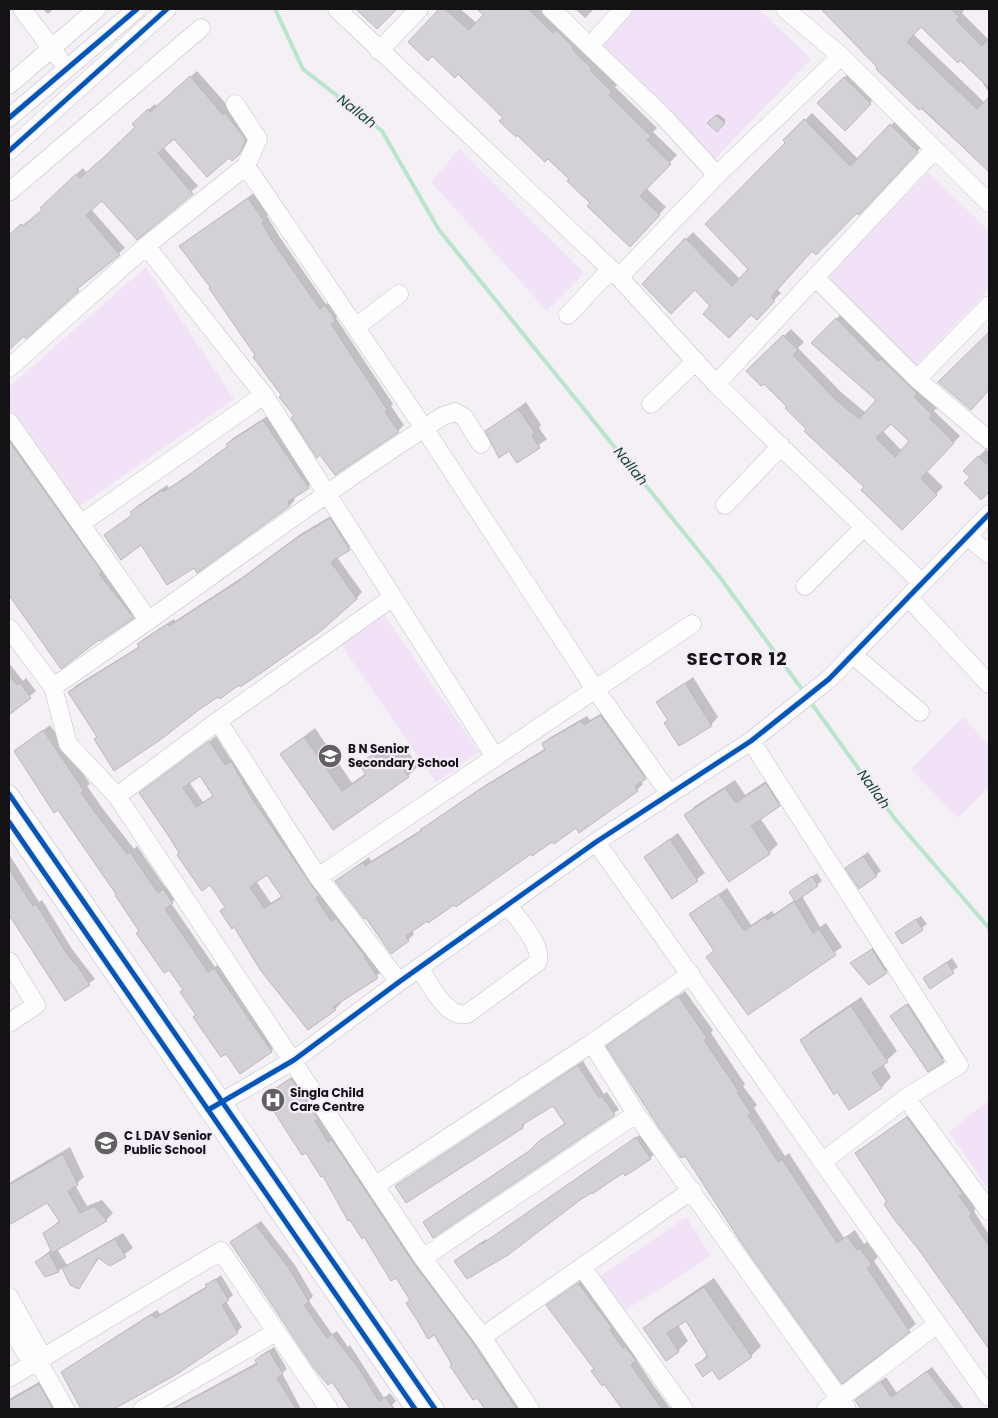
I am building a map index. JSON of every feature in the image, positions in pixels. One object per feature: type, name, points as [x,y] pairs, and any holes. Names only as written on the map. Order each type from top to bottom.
[{"type":"street","points":[[22,9],[51,50],[84,84]]},
{"type":"street","points":[[9,85],[97,9]]},
{"type":"street","points":[[9,118],[137,9]]},
{"type":"street","points":[[9,151],[167,9]]},
{"type":"street","points":[[337,9],[379,51],[615,273],[716,384],[921,582]]},
{"type":"street","points":[[379,51],[419,9]]},
{"type":"street","points":[[551,9],[663,116],[717,175]]},
{"type":"street","points":[[590,46],[623,9]]},
{"type":"street","points":[[785,9],[841,56],[989,203]]},
{"type":"street","points":[[9,192],[202,28]]},
{"type":"street","points":[[568,315],[615,273],[841,56]]},
{"type":"street","points":[[9,368],[146,246],[246,166],[258,139],[235,104]]},
{"type":"street","points":[[716,384],[935,149]]},
{"type":"street","points":[[246,166],[424,428],[595,689],[669,793]]},
{"type":"street","points":[[146,246],[264,395],[495,757]]},
{"type":"street","points":[[815,277],[917,378],[989,440]]},
{"type":"street","points":[[356,328],[398,294]]},
{"type":"street","points":[[917,378],[989,306]]},
{"type":"street","points":[[651,404],[696,362]]},
{"type":"street","points":[[82,523],[264,395]]},
{"type":"street","points":[[53,687],[150,621],[327,494],[443,416],[455,412],[464,417],[481,444]]},
{"type":"street","points":[[9,422],[150,621]]},
{"type":"street","points":[[725,506],[780,446]]},
{"type":"street","points":[[215,1105],[294,1060],[399,982],[596,842],[751,741],[776,719],[829,679],[989,514]]},
{"type":"street","points":[[805,586],[864,526]]},
{"type":"street","points":[[967,536],[989,554]]},
{"type":"street","points":[[117,796],[218,720],[393,597]]},
{"type":"street","points":[[908,597],[989,684]]},
{"type":"street","points":[[318,877],[692,624]]},
{"type":"street","points":[[9,628],[53,687],[68,744],[117,796],[294,1060],[423,1258],[482,1337],[530,1409]]},
{"type":"street","points":[[852,654],[920,712]]},
{"type":"street","points":[[218,720],[318,877],[399,982]]},
{"type":"street","points":[[751,741],[959,1065],[906,1098],[822,1162]]},
{"type":"street","points":[[9,794],[415,1409]]},
{"type":"street","points":[[9,822],[435,1409]]},
{"type":"street","points":[[596,842],[691,974],[936,1325],[989,1397]]},
{"type":"street","points":[[419,968],[448,1010],[460,1016],[467,1014],[537,964],[539,960],[540,952],[537,944],[508,905]]},
{"type":"street","points":[[9,961],[36,1005],[9,1024]]},
{"type":"street","points":[[376,1185],[592,1043],[691,974]]},
{"type":"street","points":[[592,1043],[636,1114],[844,1404]]},
{"type":"street","points":[[906,1098],[989,1211]]},
{"type":"street","points":[[423,1258],[636,1114]]},
{"type":"street","points":[[482,1337],[692,1190]]},
{"type":"street","points":[[9,1378],[221,1251],[329,1409]]},
{"type":"street","points":[[582,1268],[684,1409]]},
{"type":"street","points":[[9,1297],[38,1361],[65,1409]]},
{"type":"street","points":[[826,1409],[844,1404],[936,1325]]},
{"type":"street","points":[[9,1326],[38,1361]]},
{"type":"street","points":[[143,1409],[276,1332]]},
{"type":"shaded area","points":[[635,9],[759,9],[811,59],[713,161],[597,48]]},
{"type":"shaded area","points":[[459,149],[584,273],[547,311],[431,182]]},
{"type":"shaded area","points":[[928,172],[989,231],[989,289],[915,366],[826,279]]},
{"type":"shaded area","points":[[146,267],[234,399],[74,510],[9,417],[9,387]]},
{"type":"shaded area","points":[[383,613],[479,752],[436,782],[340,643]]},
{"type":"shaded area","points":[[963,717],[989,745],[989,787],[958,818],[911,769]]},
{"type":"shaded area","points":[[989,1100],[989,1190],[949,1132]]},
{"type":"shaded area","points":[[686,1217],[711,1256],[620,1314],[596,1279]]},
{"type":"building","points":[[356,9],[397,9],[377,29]]},
{"type":"building","points":[[439,9],[445,9],[469,30],[483,15],[477,9],[528,9],[553,33],[556,30],[573,47],[572,49],[592,69],[590,70],[612,92],[609,95],[651,136],[647,140],[671,164],[640,196],[660,215],[630,247],[587,206],[590,203],[567,181],[569,179],[548,159],[545,162],[517,135],[516,137],[499,121],[503,118],[458,74],[455,78],[432,56],[428,61],[408,42]]},
{"type":"building","points":[[821,9],[951,9],[959,17],[956,20],[982,46],[989,38],[989,88],[960,60],[958,63],[921,27],[907,42],[977,109],[989,97],[989,172],[922,108],[919,110],[876,69],[877,67]]},
{"type":"building","points":[[190,76],[223,115],[225,113],[246,140],[239,155],[232,161],[229,158],[207,177],[174,139],[158,153],[193,194],[137,240],[102,201],[86,215],[120,255],[77,289],[79,291],[26,339],[24,336],[9,350],[9,235],[21,224],[23,226],[42,210],[40,208],[76,174],[80,178],[103,158],[135,127],[132,124],[148,109],[150,112]]},
{"type":"building","points":[[844,77],[871,104],[845,131],[817,103]]},
{"type":"building","points":[[716,115],[725,123],[717,132],[707,123]]},
{"type":"building","points":[[804,119],[850,166],[890,124],[918,152],[859,215],[857,213],[816,255],[812,251],[771,297],[775,301],[757,320],[751,315],[729,338],[703,314],[710,306],[695,290],[671,314],[642,284],[685,238],[732,286],[748,269],[705,224],[785,143],[783,140]]},
{"type":"building","points":[[248,198],[264,221],[262,223],[273,242],[320,309],[325,305],[336,321],[331,324],[388,411],[385,412],[399,432],[335,475],[320,455],[317,458],[291,418],[294,416],[279,397],[282,396],[253,357],[255,355],[210,287],[179,246]]},
{"type":"building","points":[[836,318],[878,361],[881,359],[917,393],[914,397],[932,415],[929,418],[954,443],[921,478],[937,495],[902,530],[861,490],[864,487],[804,431],[806,429],[785,408],[787,407],[764,384],[761,386],[746,371],[783,335],[798,350],[793,355],[835,399],[859,419],[876,400],[811,343]],"holes":[[[891,424],[909,441],[895,457],[876,438]]]},
{"type":"building","points":[[989,332],[989,390],[971,410],[938,382]]},
{"type":"building","points":[[518,409],[535,433],[532,435],[540,448],[517,463],[509,451],[499,458],[485,431]]},
{"type":"building","points":[[263,420],[309,488],[288,502],[290,506],[197,573],[194,568],[167,585],[141,545],[121,560],[104,535],[132,515],[130,512],[162,490],[163,492],[182,480],[228,446],[226,444]]},
{"type":"building","points":[[9,441],[102,572],[99,574],[134,618],[99,640],[61,669],[9,595]]},
{"type":"building","points":[[978,456],[989,466],[989,492],[981,500],[964,483],[970,477],[963,471]]},
{"type":"building","points":[[330,518],[350,550],[331,562],[357,599],[322,630],[240,687],[239,685],[220,699],[218,697],[200,709],[160,740],[114,771],[94,739],[97,737],[68,692],[139,647],[137,644],[167,624],[169,626],[237,582],[295,539]]},
{"type":"building","points":[[9,675],[17,685],[20,683],[31,698],[9,715]]},
{"type":"building","points":[[685,683],[712,726],[679,746],[664,723],[668,720],[656,702]]},
{"type":"building","points":[[600,715],[646,779],[635,786],[638,791],[579,833],[576,828],[554,844],[552,842],[532,856],[531,854],[456,907],[454,905],[428,923],[427,921],[406,936],[409,941],[391,954],[366,918],[364,919],[335,881],[363,862],[365,866],[421,831],[480,789],[545,750],[542,743],[581,721],[584,725]]},
{"type":"building","points":[[43,730],[84,791],[81,793],[97,815],[127,854],[130,852],[158,893],[163,889],[173,903],[165,909],[208,972],[214,968],[272,1052],[240,1074],[226,1054],[221,1057],[193,1017],[196,1015],[180,992],[183,990],[169,970],[164,973],[136,933],[139,931],[116,894],[58,810],[54,813],[14,751]]},
{"type":"building","points":[[304,737],[342,791],[366,775],[359,764],[373,754],[381,765],[394,755],[409,777],[333,830],[280,754]]},
{"type":"building","points":[[209,741],[225,765],[231,761],[251,797],[319,896],[316,898],[331,921],[336,918],[365,956],[378,978],[333,1007],[336,1010],[308,1030],[261,971],[234,927],[232,929],[220,911],[225,907],[210,885],[202,891],[177,855],[179,853],[168,835],[139,793]],"holes":[[[200,776],[213,796],[196,807],[183,788]],[[267,875],[282,897],[264,908],[250,887]]]},
{"type":"building","points":[[766,783],[780,806],[751,826],[770,854],[729,882],[684,815],[725,788],[736,803]]},
{"type":"building","points":[[670,839],[698,881],[672,899],[644,857]]},
{"type":"building","points":[[863,856],[877,876],[859,889],[845,868]]},
{"type":"building","points":[[9,869],[33,906],[36,904],[67,954],[90,985],[65,1001],[9,915]]},
{"type":"building","points":[[812,876],[818,886],[795,902],[789,892]]},
{"type":"building","points":[[719,894],[744,931],[765,917],[767,920],[794,901],[813,933],[819,929],[836,955],[748,1015],[706,957],[714,951],[689,914]]},
{"type":"building","points":[[916,919],[923,930],[902,944],[895,933]]},
{"type":"building","points":[[872,949],[887,973],[869,985],[850,963]]},
{"type":"building","points":[[947,962],[954,973],[930,989],[923,978]]},
{"type":"building","points":[[678,996],[707,1038],[704,1040],[739,1092],[737,1093],[751,1113],[748,1115],[778,1162],[782,1159],[837,1243],[847,1236],[857,1250],[860,1248],[872,1265],[867,1268],[910,1332],[842,1384],[743,1245],[685,1156],[681,1158],[660,1129],[606,1046]]},
{"type":"building","points":[[907,1004],[944,1062],[928,1072],[890,1016]]},
{"type":"building","points":[[851,1006],[888,1062],[872,1073],[882,1088],[849,1110],[837,1092],[834,1095],[800,1040]]},
{"type":"building","points":[[578,1065],[599,1098],[602,1096],[615,1115],[433,1238],[423,1222],[529,1151],[539,1141],[565,1124],[553,1106],[522,1125],[523,1128],[406,1203],[395,1186]]},
{"type":"building","points":[[291,1078],[318,1119],[315,1121],[328,1142],[332,1140],[414,1264],[473,1343],[517,1409],[485,1409],[477,1398],[473,1400],[450,1366],[452,1364],[434,1335],[428,1339],[406,1303],[410,1300],[396,1278],[391,1281],[364,1237],[362,1239],[350,1220],[348,1221],[323,1176],[321,1177],[306,1153],[302,1155],[264,1096]]},
{"type":"building","points":[[907,1117],[963,1194],[959,1196],[972,1214],[969,1216],[989,1246],[989,1349],[919,1250],[894,1219],[884,1204],[887,1202],[855,1153]]},
{"type":"building","points":[[636,1137],[651,1159],[625,1176],[623,1173],[580,1200],[508,1255],[467,1279],[454,1261],[482,1244]]},
{"type":"building","points":[[63,1154],[78,1185],[68,1191],[80,1213],[94,1206],[107,1221],[52,1253],[43,1233],[60,1222],[47,1203],[9,1225],[9,1185]]},
{"type":"building","points":[[256,1225],[290,1270],[309,1302],[304,1305],[327,1338],[332,1334],[357,1366],[379,1401],[385,1397],[394,1409],[350,1409],[332,1382],[328,1385],[314,1368],[230,1242]]},
{"type":"building","points":[[115,1239],[126,1257],[110,1266],[98,1258],[79,1289],[70,1285],[62,1268]]},
{"type":"building","points":[[49,1253],[59,1272],[45,1277],[35,1262]]},
{"type":"building","points":[[216,1279],[229,1300],[222,1305],[238,1333],[177,1374],[114,1409],[81,1409],[61,1372],[152,1314],[155,1318],[207,1287],[205,1285]]},
{"type":"building","points":[[578,1283],[612,1328],[610,1330],[623,1348],[625,1346],[636,1361],[631,1365],[662,1409],[622,1409],[604,1384],[602,1386],[591,1371],[594,1369],[546,1305]]},
{"type":"building","points":[[704,1287],[752,1357],[719,1380],[712,1370],[703,1377],[695,1365],[708,1357],[686,1321],[667,1333],[679,1352],[666,1361],[643,1328]]},
{"type":"building","points":[[269,1351],[283,1374],[277,1378],[296,1409],[173,1409],[257,1364],[255,1360]]},
{"type":"building","points":[[927,1371],[956,1409],[861,1409],[855,1400],[881,1381],[891,1397]]},
{"type":"building","points":[[39,1384],[53,1409],[9,1409],[9,1401]]},
{"type":"waterway","name":"Nallah","points":[[275,9],[303,69],[382,131],[439,230],[719,576],[804,692]]},
{"type":"waterway","name":"Nallah","points":[[809,700],[895,819],[989,928]]},
{"type":"cycle path","points":[[9,118],[137,9]]},
{"type":"cycle path","points":[[9,151],[167,9]]},
{"type":"cycle path","points":[[208,1110],[294,1060],[399,982],[596,842],[751,741],[829,679],[989,514]]},
{"type":"cycle path","points":[[9,794],[435,1409]]},
{"type":"cycle path","points":[[9,822],[415,1409]]},
{"type":"place","name":"B N Senior Secondary School","points":[[330,756]]},
{"type":"place","name":"Singla Child Care Centre","points":[[273,1100]]},
{"type":"place","name":"C L DAV Senior Public School","points":[[106,1143]]},
{"type":"district","name":"SECTOR 12","points":[[737,659]]}]
